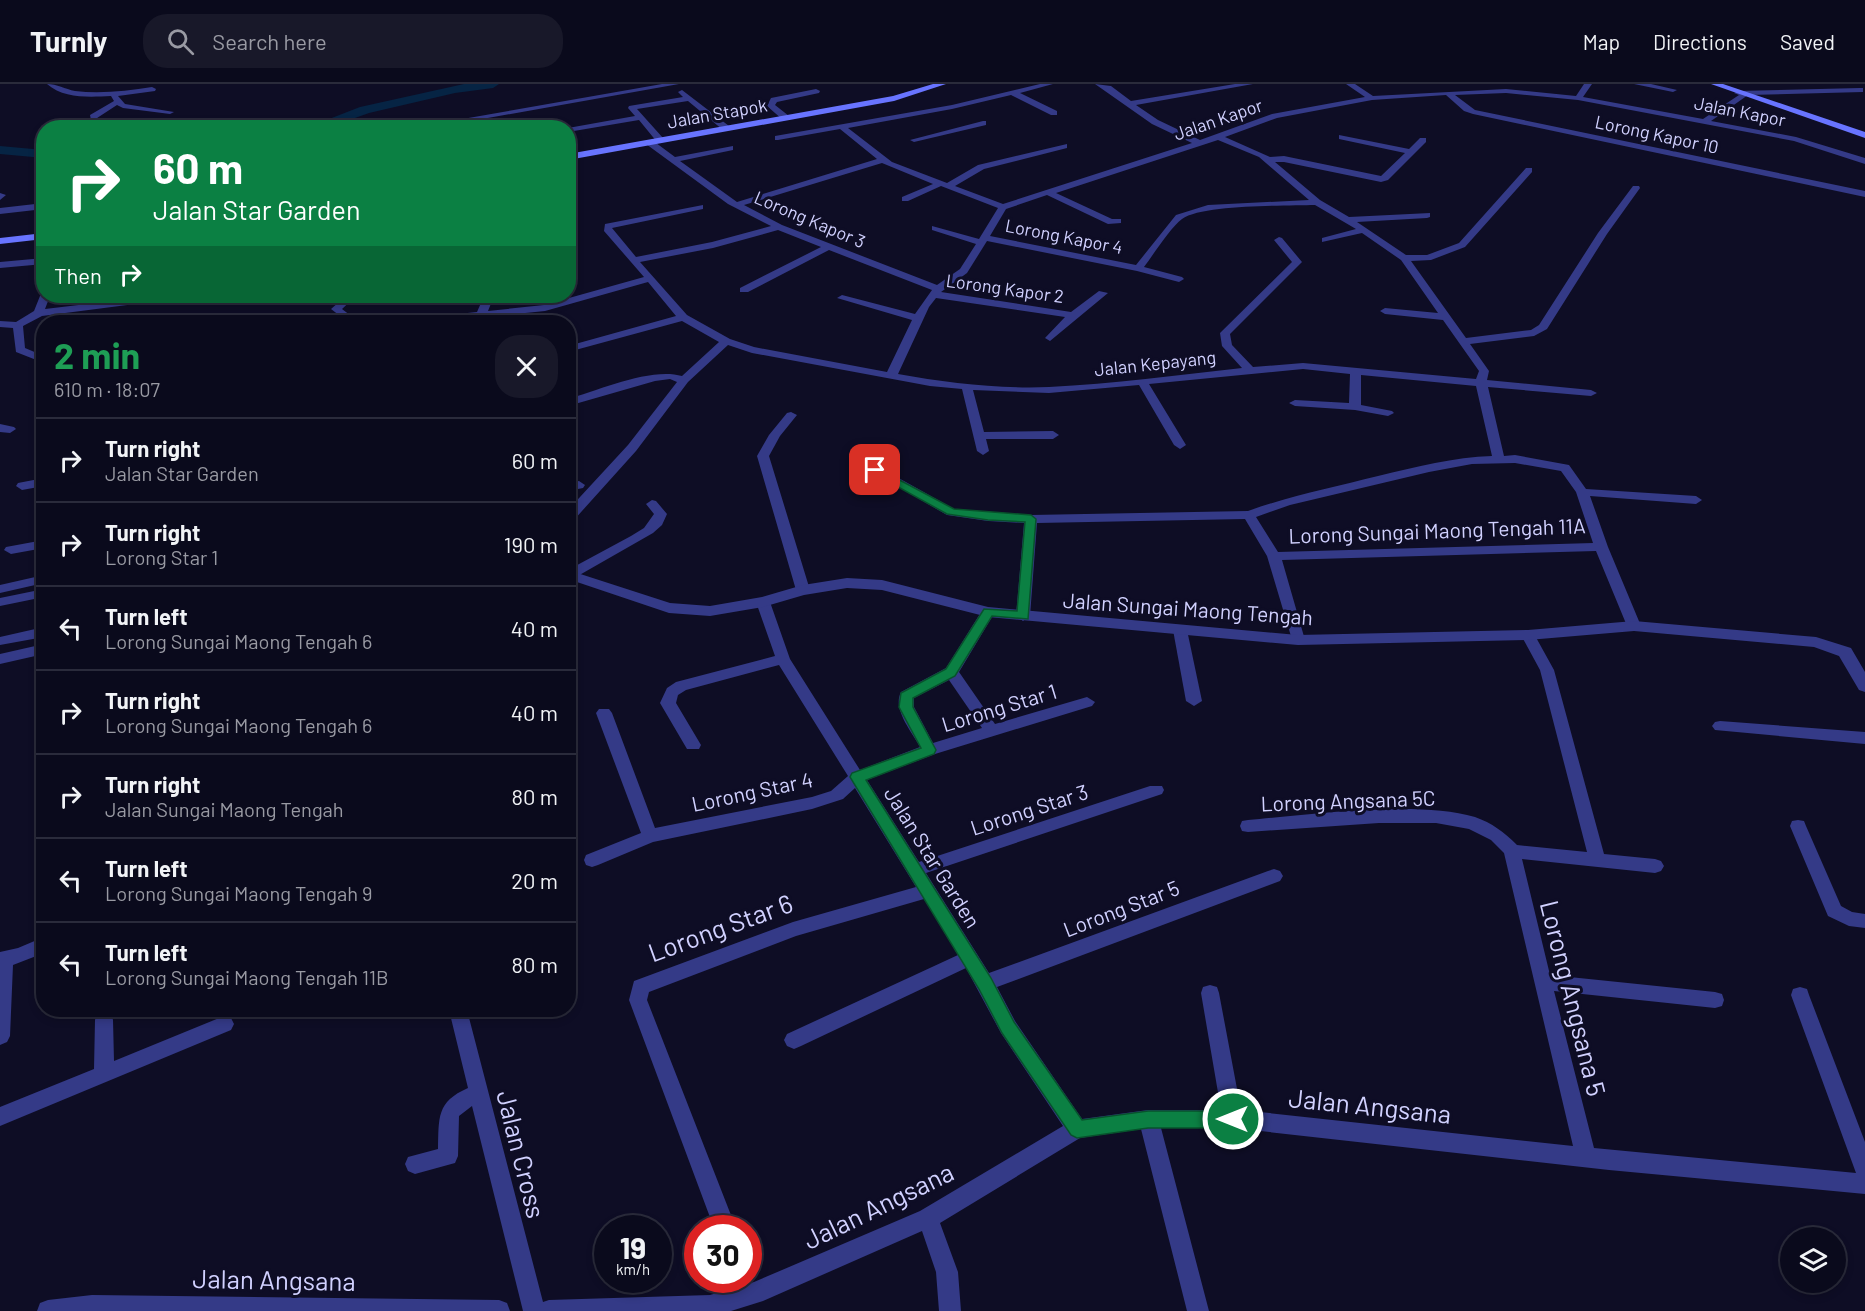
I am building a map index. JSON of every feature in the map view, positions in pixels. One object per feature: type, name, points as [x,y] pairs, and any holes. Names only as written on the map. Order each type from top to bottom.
[{"type":"main road","name":"Jalan Stapok","points":[[576,156],[894,98],[942,84]]},
{"type":"main road","points":[[1715,84],[1865,135]]},
{"type":"main road","points":[[0,241],[36,237]]},
{"type":"street","points":[[51,84],[64,92],[113,94],[152,89]]},
{"type":"street","points":[[461,120],[674,84],[726,129]]},
{"type":"street","points":[[778,138],[952,107],[1049,84]]},
{"type":"street","points":[[1099,84],[1155,122],[1199,143]]},
{"type":"street","points":[[1128,104],[1221,86],[1250,84]]},
{"type":"street","points":[[1350,84],[1372,98]]},
{"type":"street","points":[[1578,98],[1587,84]]},
{"type":"street","points":[[1638,84],[1673,90]]},
{"type":"street","points":[[1842,84],[1862,91]]},
{"type":"street","points":[[786,117],[771,106],[774,100],[816,91]]},
{"type":"street","name":"Jalan Kapor","points":[[1003,207],[1218,137],[1275,116],[1372,98],[1448,93],[1516,91],[1578,98],[1796,139],[1865,161]]},
{"type":"street","points":[[1705,121],[1741,94],[1862,91]]},
{"type":"street","points":[[1013,93],[1054,113]]},
{"type":"street","name":"Lorong Kapor 10","points":[[1448,93],[1473,112],[1778,172],[1865,194]]},
{"type":"street","points":[[113,94],[118,102],[131,108],[171,112]]},
{"type":"street","points":[[660,140],[632,108],[689,98]]},
{"type":"street","points":[[94,118],[99,111],[118,102]]},
{"type":"street","points":[[952,107],[962,112]]},
{"type":"street","points":[[576,129],[639,118]]},
{"type":"street","points":[[972,118],[993,129]]},
{"type":"street","points":[[914,140],[983,123]]},
{"type":"street","points":[[842,127],[883,160],[1003,207],[964,271],[935,291],[917,318],[891,376]]},
{"type":"street","points":[[1218,137],[1262,155],[1317,202],[1404,258],[1484,371],[1481,382],[1498,458]]},
{"type":"street","points":[[1342,137],[1410,152]]},
{"type":"street","points":[[1267,160],[1284,159],[1381,179],[1385,178],[1424,140]]},
{"type":"street","name":"Lorong Kapor 3","points":[[649,142],[736,205],[779,227],[935,291]]},
{"type":"street","points":[[905,199],[943,185],[981,167],[1064,146]]},
{"type":"street","points":[[672,160],[730,148]]},
{"type":"street","points":[[1855,157],[1865,154]]},
{"type":"street","points":[[736,205],[883,160]]},
{"type":"street","points":[[1404,258],[1428,258],[1462,245],[1529,170]]},
{"type":"street","points":[[1464,341],[1534,333],[1543,327],[1603,233],[1636,188]]},
{"type":"street","points":[[1048,193],[1111,222],[1118,221]]},
{"type":"street","name":"Lorong Kapor 4","points":[[1138,268],[1179,217],[1208,208],[1234,205],[1317,202]]},
{"type":"street","points":[[0,211],[36,207]]},
{"type":"street","name":"Jalan Kepayang","points":[[700,207],[608,226],[607,229],[683,317],[726,342],[752,350],[967,388],[1049,390],[1303,366],[1591,393]]},
{"type":"street","points":[[1348,220],[1427,215]]},
{"type":"street","points":[[634,261],[713,245],[779,227]]},
{"type":"street","name":"Lorong Kapor 4","points":[[935,228],[982,240],[1138,268],[1179,279]]},
{"type":"street","points":[[1325,240],[1363,230]]},
{"type":"street","points":[[1248,370],[1227,346],[1225,333],[1297,262],[1279,240]]},
{"type":"street","points":[[744,290],[829,246]]},
{"type":"street","points":[[0,266],[36,262]]},
{"type":"street","points":[[576,299],[649,279]]},
{"type":"street","name":"Lorong Kapor 2","points":[[935,291],[1073,315]]},
{"type":"street","points":[[1050,338],[1073,315],[1103,293]]},
{"type":"street","points":[[842,298],[917,318]]},
{"type":"street","points":[[39,313],[43,303]]},
{"type":"street","points":[[0,324],[18,325],[39,313],[118,303]]},
{"type":"street","points":[[343,303],[336,309],[344,315]]},
{"type":"street","points":[[481,314],[486,303]]},
{"type":"street","points":[[472,315],[545,308],[563,303]]},
{"type":"street","points":[[1384,311],[1446,317]]},
{"type":"street","points":[[576,347],[683,317]]},
{"type":"street","points":[[18,325],[20,350],[36,357]]},
{"type":"street","points":[[576,509],[632,448],[684,380],[726,342]]},
{"type":"street","points":[[1355,407],[1356,370]]},
{"type":"street","points":[[576,401],[654,378],[670,376],[684,380]]},
{"type":"street","points":[[1142,381],[1180,444]]},
{"type":"street","points":[[967,388],[983,451]]},
{"type":"street","points":[[1295,403],[1355,407],[1388,413]]},
{"type":"street","points":[[791,415],[775,435],[764,456],[803,590]]},
{"type":"street","points":[[978,436],[1053,435]]},
{"type":"street","points":[[875,470],[951,512],[1031,519],[1249,516],[1286,502],[1472,460],[1498,458],[1565,468],[1582,492],[1600,547],[1634,626]]},
{"type":"street","points":[[22,486],[36,483]]},
{"type":"street","points":[[1582,492],[1696,500]]},
{"type":"street","points":[[576,570],[628,544],[657,522],[661,514],[652,504]]},
{"type":"street","points":[[1249,516],[1274,556],[1298,640]]},
{"type":"street","points":[[1023,616],[1031,519]]},
{"type":"street","points":[[11,550],[36,545]]},
{"type":"street","name":"Lorong Sungai Maong Tengah 11A","points":[[1274,556],[1600,547]]},
{"type":"street","name":"Jalan Sungai Maong Tengah","points":[[576,576],[669,608],[686,611],[710,612],[763,602],[803,590],[847,583],[882,585],[988,612],[1298,640],[1528,635],[1634,626],[1816,642],[1845,652],[1865,686]]},
{"type":"street","points":[[0,589],[36,581]]},
{"type":"street","points":[[0,602],[36,595]]},
{"type":"street","name":"Jalan Star Garden","points":[[763,602],[783,659],[985,984],[1008,1028],[1077,1129]]},
{"type":"street","points":[[929,750],[906,707],[906,696],[951,672],[988,612]]},
{"type":"street","points":[[1180,630],[1194,701]]},
{"type":"street","points":[[1,641],[36,634]]},
{"type":"street","points":[[1528,635],[1547,670],[1597,858]]},
{"type":"street","points":[[0,659],[36,651]]},
{"type":"street","points":[[693,745],[668,703],[672,692],[681,686],[783,659]]},
{"type":"street","points":[[951,672],[992,731]]},
{"type":"street","name":"Lorong Star 1","points":[[857,777],[929,750],[1087,702]]},
{"type":"street","points":[[604,713],[650,836]]},
{"type":"street","points":[[1720,726],[1865,738]]},
{"type":"street","name":"Lorong Star 4","points":[[592,860],[650,836],[812,803],[837,795],[857,777]]},
{"type":"street","name":"Lorong Star 3","points":[[915,870],[1156,790]]},
{"type":"street","name":"Lorong Angsana 5C","points":[[1248,826],[1436,817],[1472,823],[1497,836],[1512,851]]},
{"type":"street","points":[[1797,826],[1834,911],[1849,920],[1865,921]]},
{"type":"street","points":[[1512,851],[1597,858],[1655,866]]},
{"type":"street","name":"Lorong Angsana 5","points":[[1512,851],[1586,1157]]},
{"type":"street","name":"Lorong Star 5","points":[[985,984],[1274,876]]},
{"type":"street","name":"Lorong Star 6","points":[[720,1215],[638,1000],[641,987],[794,929],[928,891]]},
{"type":"street","points":[[0,1036],[2,960],[36,948]]},
{"type":"street","points":[[794,1040],[969,958]]},
{"type":"street","points":[[1544,982],[1715,1000]]},
{"type":"street","points":[[1210,993],[1233,1119]]},
{"type":"street","points":[[1800,995],[1865,1170]]},
{"type":"street","name":"Jalan Cross","points":[[460,1017],[534,1311]]},
{"type":"street","points":[[104,1020],[104,1074]]},
{"type":"street","points":[[0,1117],[224,1024]]},
{"type":"street","points":[[415,1164],[448,1156],[449,1115],[457,1101],[479,1093]]},
{"type":"street","points":[[1148,1119],[1198,1311]]},
{"type":"street","name":"Jalan Angsana","points":[[762,1282],[928,1218],[1077,1129],[1148,1119],[1233,1119],[1865,1184]]},
{"type":"street","points":[[928,1218],[946,1272],[950,1311]]},
{"type":"street","name":"Jalan Angsana","points":[[549,1311],[710,1306],[737,1293]]},
{"type":"street","name":"Jalan Angsana","points":[[48,1311],[92,1305],[500,1311]]},
{"type":"waterway","points":[[336,120],[365,110],[455,89],[493,84]]},
{"type":"waterway","points":[[0,150],[36,153]]},
{"type":"route","points":[[875,470],[951,512],[1031,519],[1023,616],[988,612],[951,672],[917,688],[906,696],[906,707],[929,750],[857,777],[985,984],[1008,1028],[1077,1129],[1148,1119],[1233,1119]]}]
